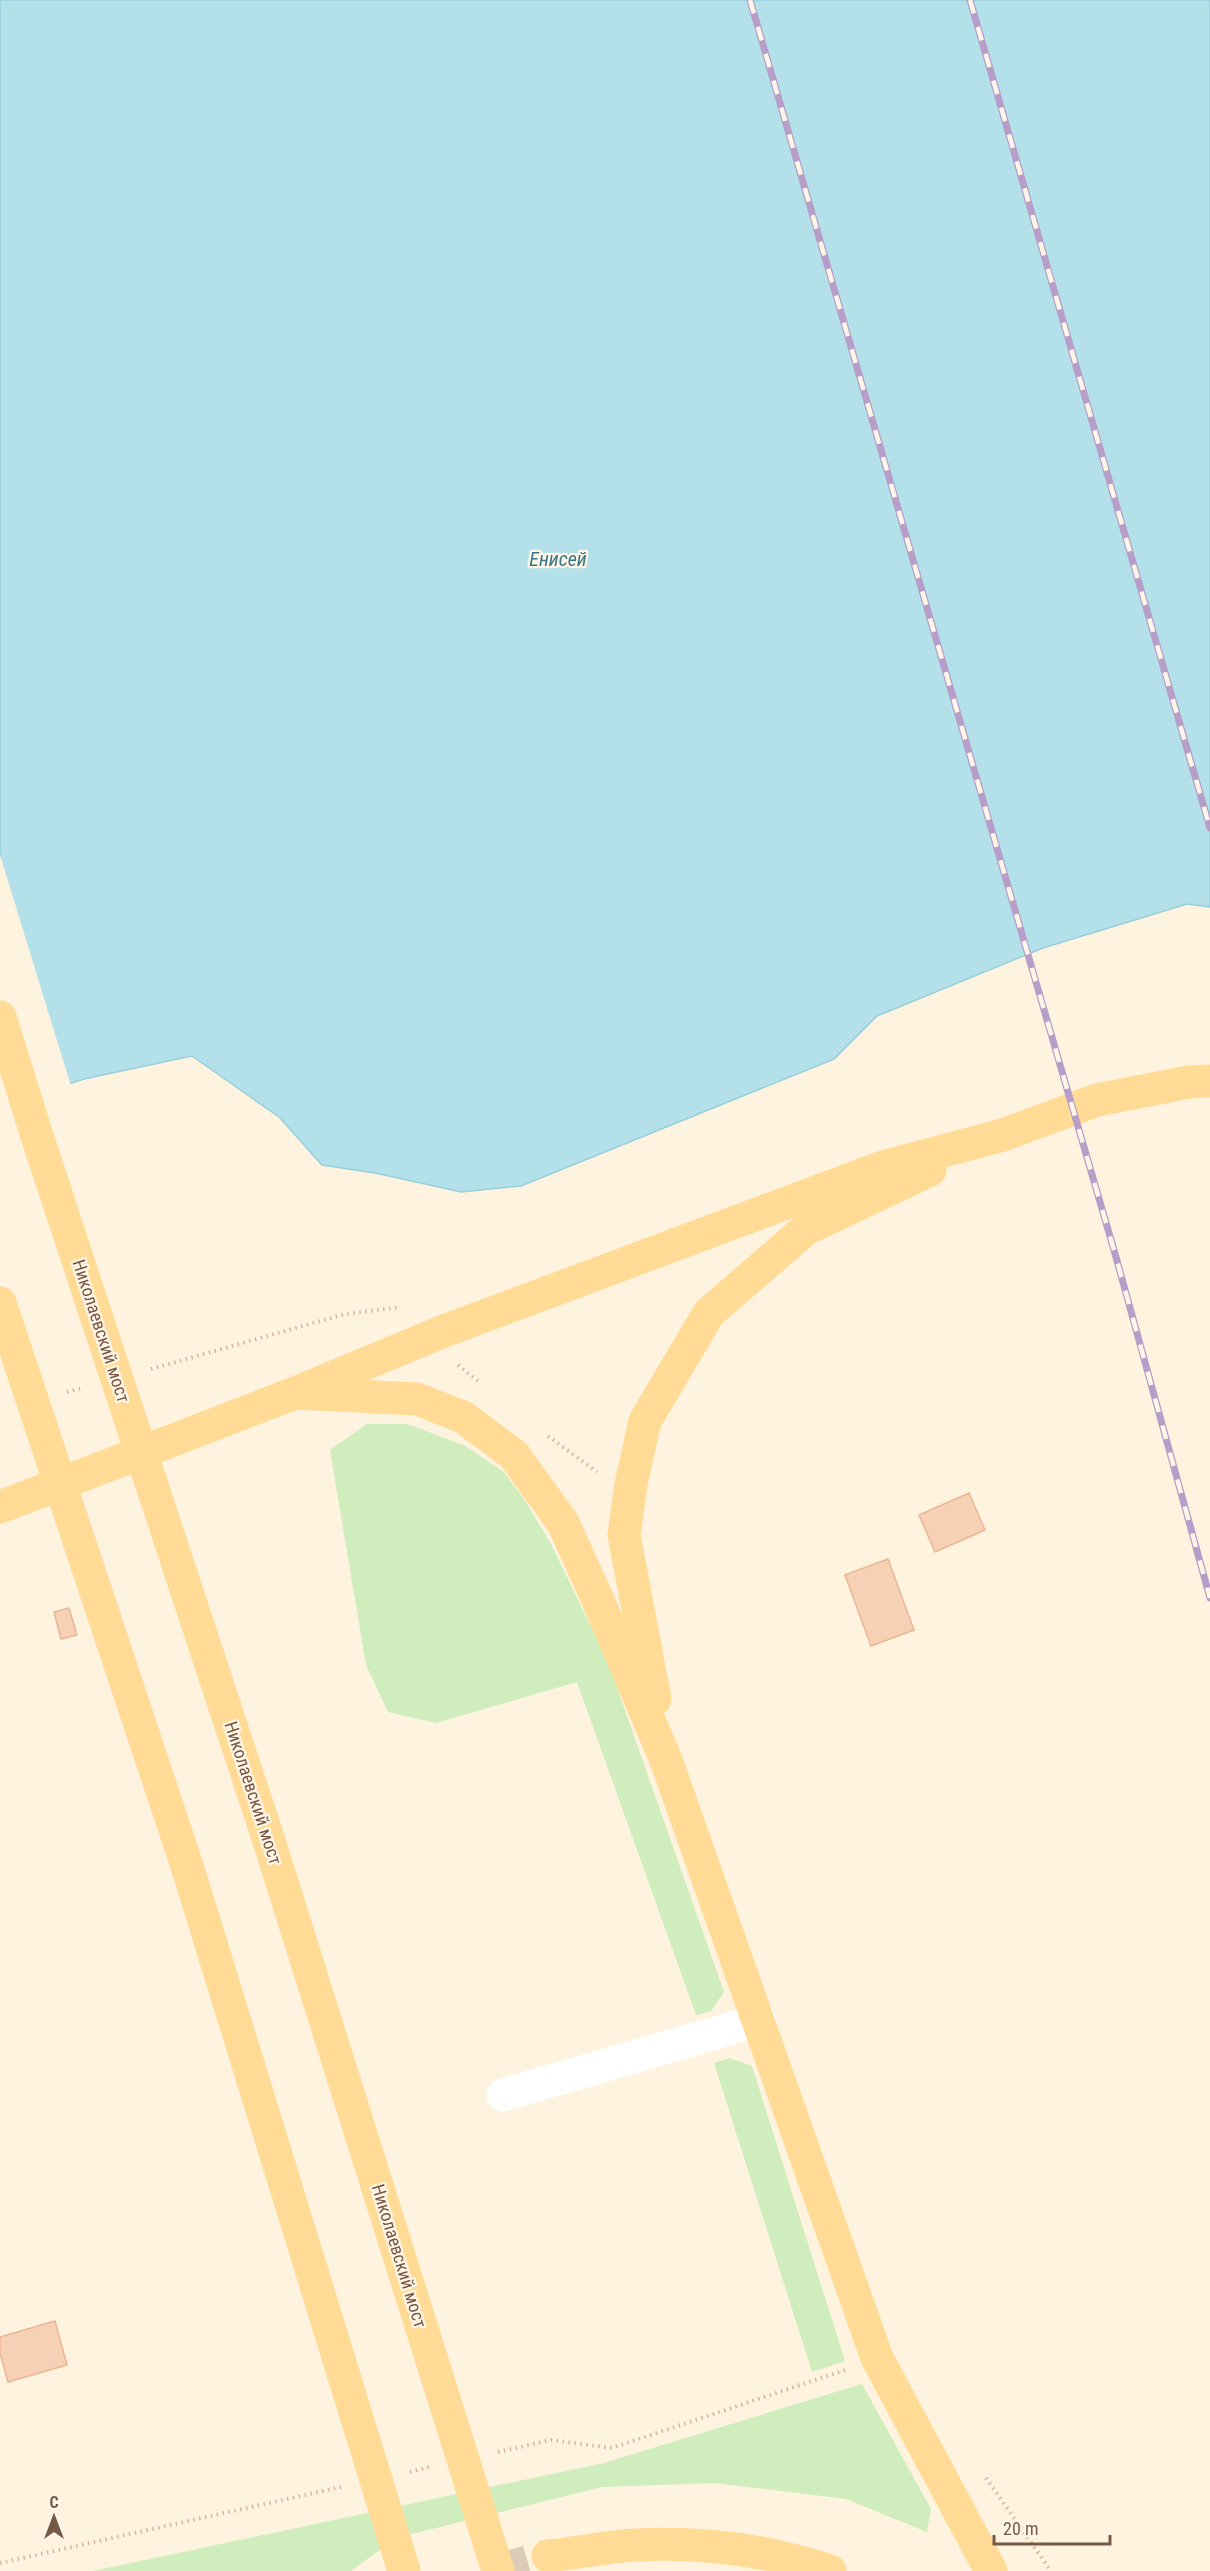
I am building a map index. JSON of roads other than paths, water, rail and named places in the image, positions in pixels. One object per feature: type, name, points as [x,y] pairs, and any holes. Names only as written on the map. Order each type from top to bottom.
[{"type":"main road","name":"Николаевский мост","points":[[0,1017],[269,1841],[498,2571]]},
{"type":"main road","points":[[666,1760],[624,1535],[631,1485],[645,1421],[709,1313],[806,1229],[1003,1135],[1097,1100],[1189,1082],[1210,1081]]},
{"type":"main road","points":[[0,1508],[295,1393],[444,1331],[883,1167],[1003,1135]]},
{"type":"main road","points":[[0,1303],[188,1869],[404,2571]]},
{"type":"main road","points":[[295,1393],[417,1399],[463,1417],[514,1455],[562,1523],[598,1600],[666,1760],[760,2020],[877,2358],[991,2571]]},
{"type":"main road","points":[[548,2556],[633,2545],[693,2545],[753,2552],[830,2571]]},
{"type":"lane","points":[[503,2095],[760,2020]]},
{"type":"water","name":"Енисей","points":[[0,0],[1210,0],[1210,907],[1187,904],[1043,948],[877,1016],[834,1059],[521,1186],[461,1192],[375,1173],[322,1165],[279,1117],[192,1056],[84,1079],[0,1107]]},
{"type":"tunnel","points":[[496,2571],[548,2556]]},
{"type":"railway","points":[[750,0],[1116,1257],[1210,1598]]},
{"type":"railway","points":[[970,0],[1210,828]]}]
